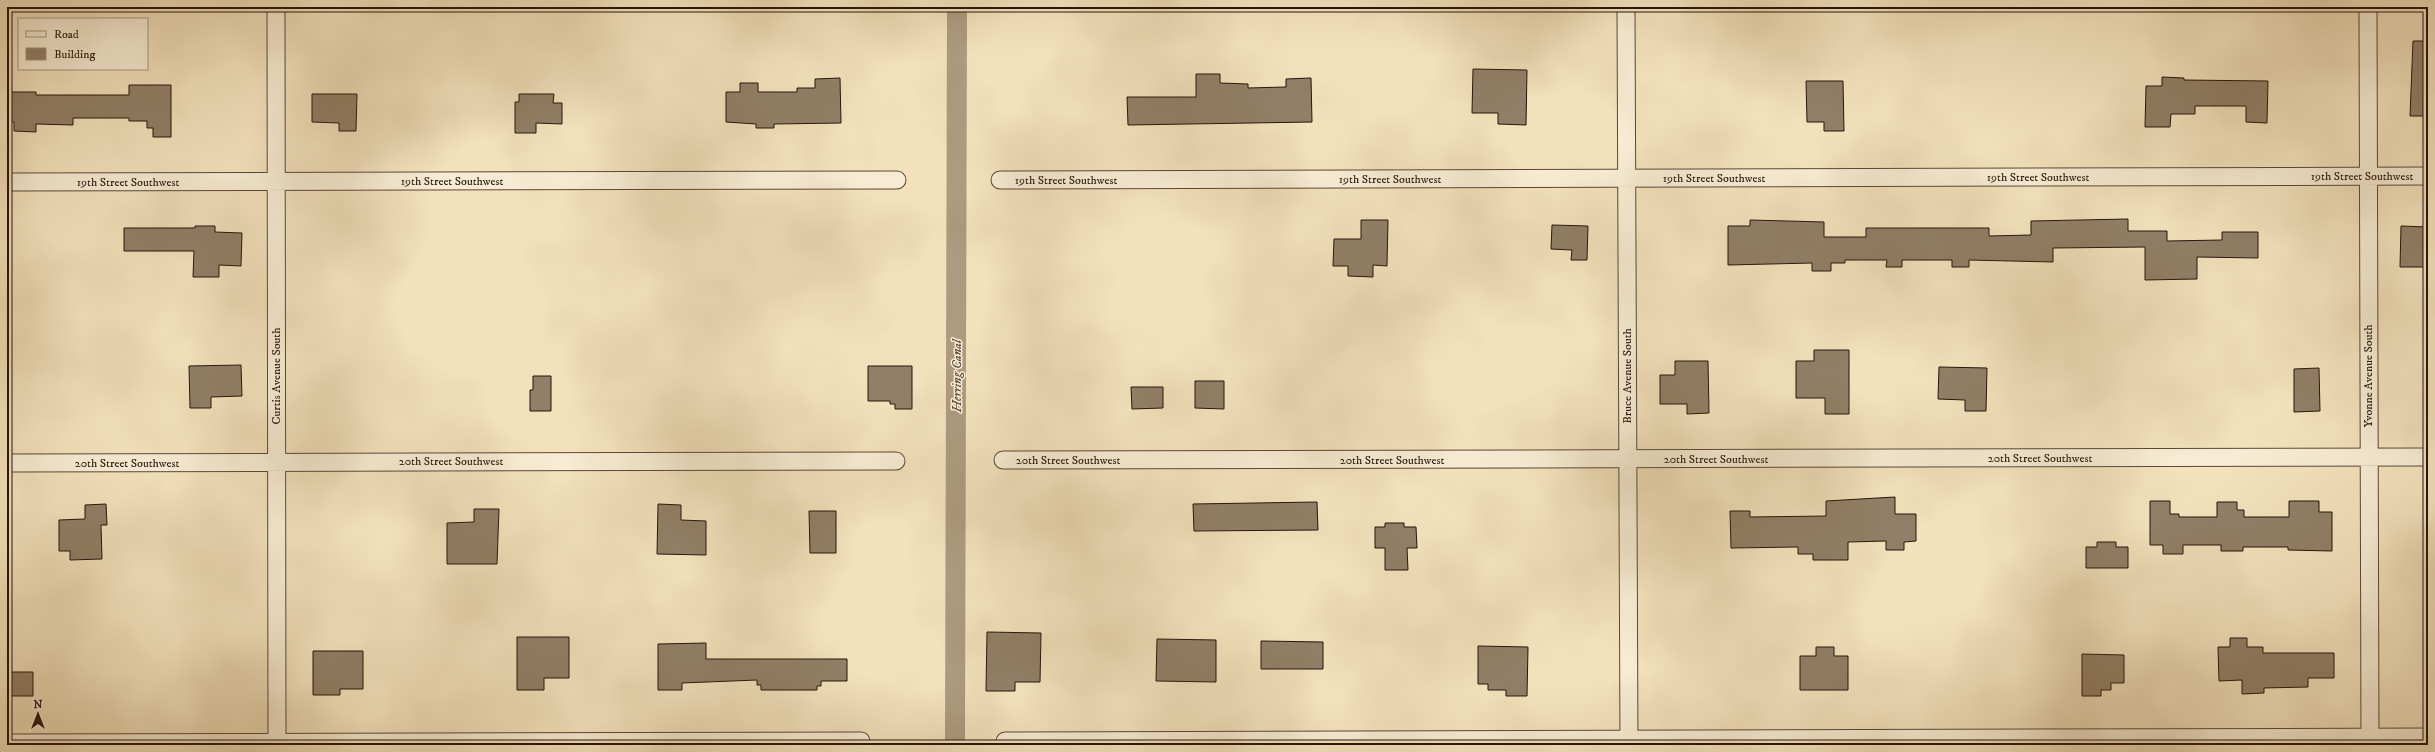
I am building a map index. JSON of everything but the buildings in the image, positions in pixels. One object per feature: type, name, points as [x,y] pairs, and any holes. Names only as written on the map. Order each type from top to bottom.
[{"type":"street","name":"Curtis Avenue South","points":[[276,7],[277,743]]},
{"type":"street","name":"Bruce Avenue South","points":[[1626,7],[1629,742]]},
{"type":"street","name":"Yvonne Avenue South","points":[[2368,7],[2368,457],[2370,742]]},
{"type":"street","name":"19th Street Southwest","points":[[1000,180],[2428,176]]},
{"type":"street","name":"19th Street Southwest","points":[[7,182],[897,180]]},
{"type":"street","name":"20th Street Southwest","points":[[1003,460],[2428,457]]},
{"type":"street","name":"20th Street Southwest","points":[[7,463],[276,461],[896,461]]},
{"type":"street","points":[[1005,740],[2370,742],[2428,737]]},
{"type":"street","points":[[7,743],[861,741]]},
{"type":"waterway","name":"Herring Canal","points":[[955,745],[957,7]]}]
